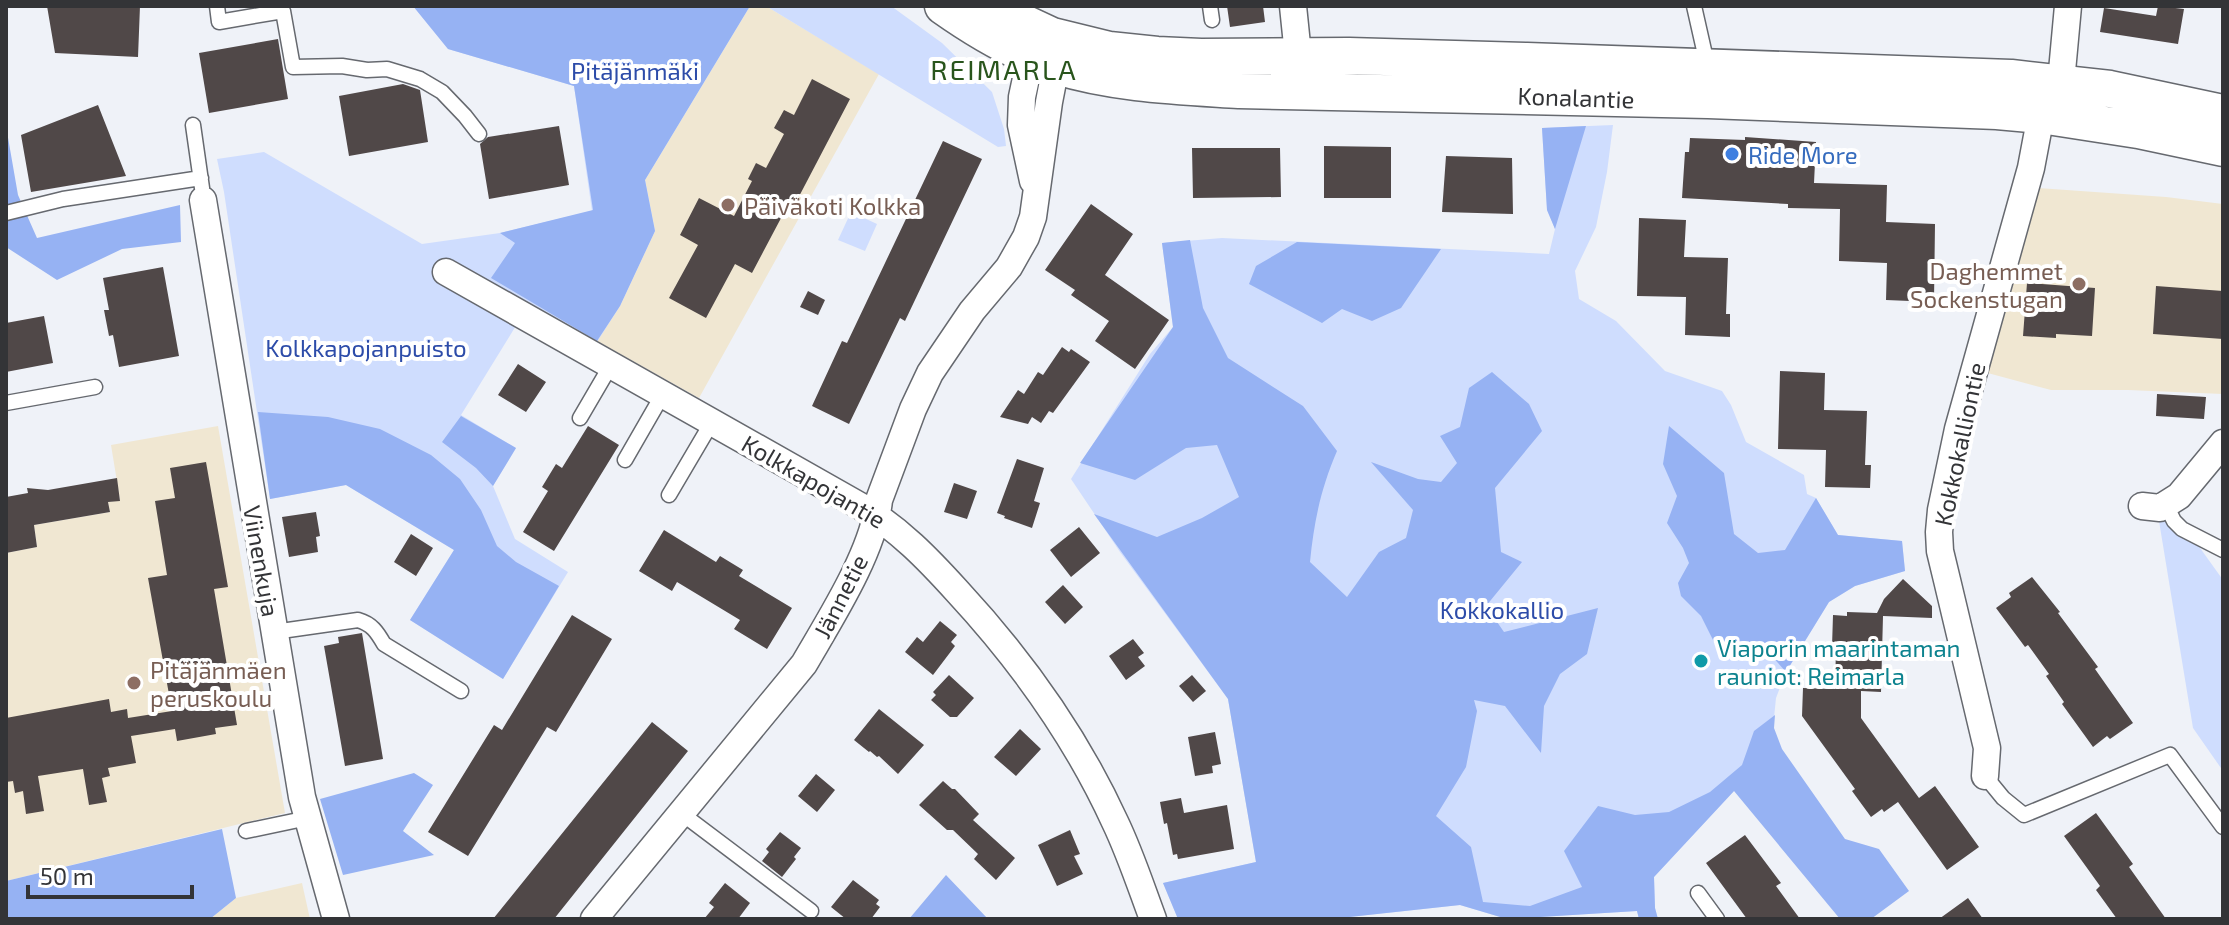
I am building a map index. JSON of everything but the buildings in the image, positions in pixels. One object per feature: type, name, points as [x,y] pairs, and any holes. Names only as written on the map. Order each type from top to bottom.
[{"type":"main road","name":"Konalantie","points":[[943,6],[978,28],[1046,52],[1109,50],[1201,57],[1300,73],[1349,56],[1708,83],[1921,107],[2041,115],[2138,130],[2223,148]]},
{"type":"main road","name":"Konalantie","points":[[989,6],[1046,52]]},
{"type":"main road","name":"Konalantie","points":[[1708,83],[2011,78],[2110,89],[2223,113]]},
{"type":"street","points":[[1293,6],[1300,73]]},
{"type":"street","points":[[2041,115],[2061,82],[2068,6]]},
{"type":"street","name":"Jännetie","points":[[594,919],[804,664],[855,572],[913,409],[930,373],[972,311],[1009,267],[1026,237],[1033,217],[1035,191],[1021,125],[1022,97],[1046,52]]},
{"type":"street","name":"Kokkokalliontie","points":[[1985,776],[1987,748],[1940,551],[1939,532],[1958,429],[2031,168],[2041,115]]},
{"type":"street","name":"Viinenkuja","points":[[202,189],[302,797],[336,919]]},
{"type":"street","name":"Kolkkapojantie","points":[[446,272],[877,516],[901,533],[976,611],[1037,689],[1068,735],[1116,824],[1153,919]]},
{"type":"street","points":[[2154,506],[2179,496],[2223,443]]},
{"type":"lane","points":[[217,6],[219,22],[283,11],[293,67],[387,69],[420,79],[442,92],[479,134]]},
{"type":"lane","points":[[1694,6],[1708,83]]},
{"type":"lane","points":[[6,213],[63,199],[202,189],[193,125]]},
{"type":"lane","points":[[580,418],[611,365]]},
{"type":"lane","points":[[6,403],[95,387]]},
{"type":"lane","points":[[625,460],[663,394]]},
{"type":"lane","points":[[669,495],[712,422]]},
{"type":"lane","points":[[2154,506],[2182,529],[2223,550]]},
{"type":"lane","points":[[274,632],[358,620],[369,623],[384,644],[461,691]]},
{"type":"lane","points":[[1985,776],[2003,798],[2024,815],[2170,755],[2223,827]]},
{"type":"lane","points":[[681,813],[811,911]]},
{"type":"lane","points":[[246,831],[308,818]]},
{"type":"lane","points":[[1698,893],[1717,919]]},
{"type":"shaded area","name":"Päiväkoti Kolkka","points":[[750,6],[766,6],[879,74],[699,398],[597,341],[620,306],[655,231],[645,180]]},
{"type":"shaded area","name":"Daghemmet Sockenstugan","points":[[2038,188],[2223,204],[2223,394],[2051,390],[1984,372]]},
{"type":"shaded area","name":"Pitäjänmäen peruskoulu","points":[[218,426],[285,813],[6,881],[6,553],[37,547],[34,525],[110,512],[108,502],[120,500],[111,445]]},
{"type":"shaded area","points":[[302,883],[310,919],[210,919],[236,898]]},
{"type":"green space","name":"Kolkkapojanpuisto","points":[[413,6],[750,6],[645,180],[655,231],[620,306],[583,364],[517,324],[461,415],[516,448],[493,486],[515,539],[568,572],[503,679],[410,620],[454,550],[346,485],[270,499],[217,159],[264,152],[422,244],[500,233],[592,211],[574,86],[448,49]]},
{"type":"green space","name":"Pitäjänmäki","points":[[413,6],[750,6],[645,180],[655,231],[620,306],[597,341],[491,278],[515,243],[500,233],[593,210],[574,86],[448,49]]},
{"type":"green space","points":[[766,6],[891,6],[942,43],[992,92],[1006,146],[998,147]]},
{"type":"green space","name":"Kokkokallio","points":[[1613,125],[1596,227],[1575,271],[1579,299],[1616,321],[1665,371],[1722,391],[1746,442],[1804,475],[1807,494],[1816,498],[1838,535],[1902,541],[1905,571],[1855,586],[1829,602],[1786,672],[1776,698],[1773,728],[1734,791],[1654,877],[1658,919],[1639,919],[1637,911],[1507,919],[1460,905],[1331,919],[1178,919],[1163,883],[1256,862],[1228,699],[1120,552],[1071,479],[1150,354],[1173,327],[1162,243],[1222,238],[1549,254],[1555,229],[1547,210],[1542,128]]},
{"type":"green space","points":[[6,126],[18,195],[37,238],[180,205],[181,242],[122,249],[57,280],[6,247]]},
{"type":"green space","points":[[1586,126],[1555,229],[1547,210],[1542,128]]},
{"type":"green space","points":[[851,212],[877,224],[865,251],[838,240]]},
{"type":"green space","points":[[1190,240],[1203,308],[1228,358],[1303,406],[1337,451],[1319,505],[1310,562],[1347,597],[1379,552],[1406,538],[1413,510],[1371,462],[1418,479],[1441,482],[1457,463],[1440,436],[1460,427],[1469,388],[1492,372],[1529,404],[1542,431],[1495,488],[1501,552],[1522,562],[1486,606],[1504,632],[1598,608],[1587,654],[1560,674],[1544,706],[1541,753],[1505,706],[1474,700],[1477,711],[1466,767],[1436,816],[1471,847],[1483,902],[1530,906],[1582,887],[1564,851],[1598,806],[1635,815],[1669,812],[1710,792],[1742,765],[1754,731],[1775,715],[1774,728],[1782,749],[1845,839],[1879,849],[1909,891],[1871,919],[1840,919],[1734,791],[1654,877],[1658,919],[1639,919],[1637,911],[1507,919],[1460,905],[1331,919],[1178,919],[1163,883],[1256,862],[1228,699],[1094,514],[1157,537],[1202,518],[1239,497],[1217,445],[1186,448],[1135,480],[1080,463],[1173,327],[1162,243]]},
{"type":"green space","points":[[1297,242],[1441,249],[1401,308],[1372,321],[1342,309],[1322,323],[1249,284],[1256,266]]},
{"type":"green space","points":[[258,412],[328,417],[380,429],[431,455],[460,479],[481,510],[497,546],[516,562],[559,586],[503,679],[410,620],[454,550],[346,485],[270,499]]},
{"type":"green space","points":[[461,416],[516,448],[493,486],[476,468],[442,442]]},
{"type":"green space","points":[[1669,426],[1724,473],[1734,534],[1758,553],[1785,550],[1816,498],[1838,535],[1902,541],[1905,571],[1855,586],[1829,602],[1786,672],[1764,647],[1728,651],[1716,646],[1701,616],[1681,596],[1678,583],[1689,563],[1667,523],[1677,496],[1663,464]]},
{"type":"green space","points":[[2175,513],[2223,580],[2223,771],[2193,728],[2159,521]]},
{"type":"green space","points":[[414,773],[433,785],[403,831],[434,855],[343,875],[320,799]]},
{"type":"green space","points":[[222,829],[236,898],[210,919],[6,919],[6,881]]},
{"type":"green space","points":[[946,875],[988,919],[909,919]]},
{"type":"place","name":"Ride More","points":[[1732,154]]},
{"type":"place","name":"Päiväkoti Kolkka","points":[[728,205]]},
{"type":"place","name":"Daghemmet Sockenstugan","points":[[2079,284]]},
{"type":"place","name":"Viaporin maarintaman rauniot: Reimarla","points":[[1701,661]]},
{"type":"place","name":"Pitäjänmäen peruskoulu","points":[[134,683]]},
{"type":"district","name":"REIMARLA","points":[[1004,69]]}]
